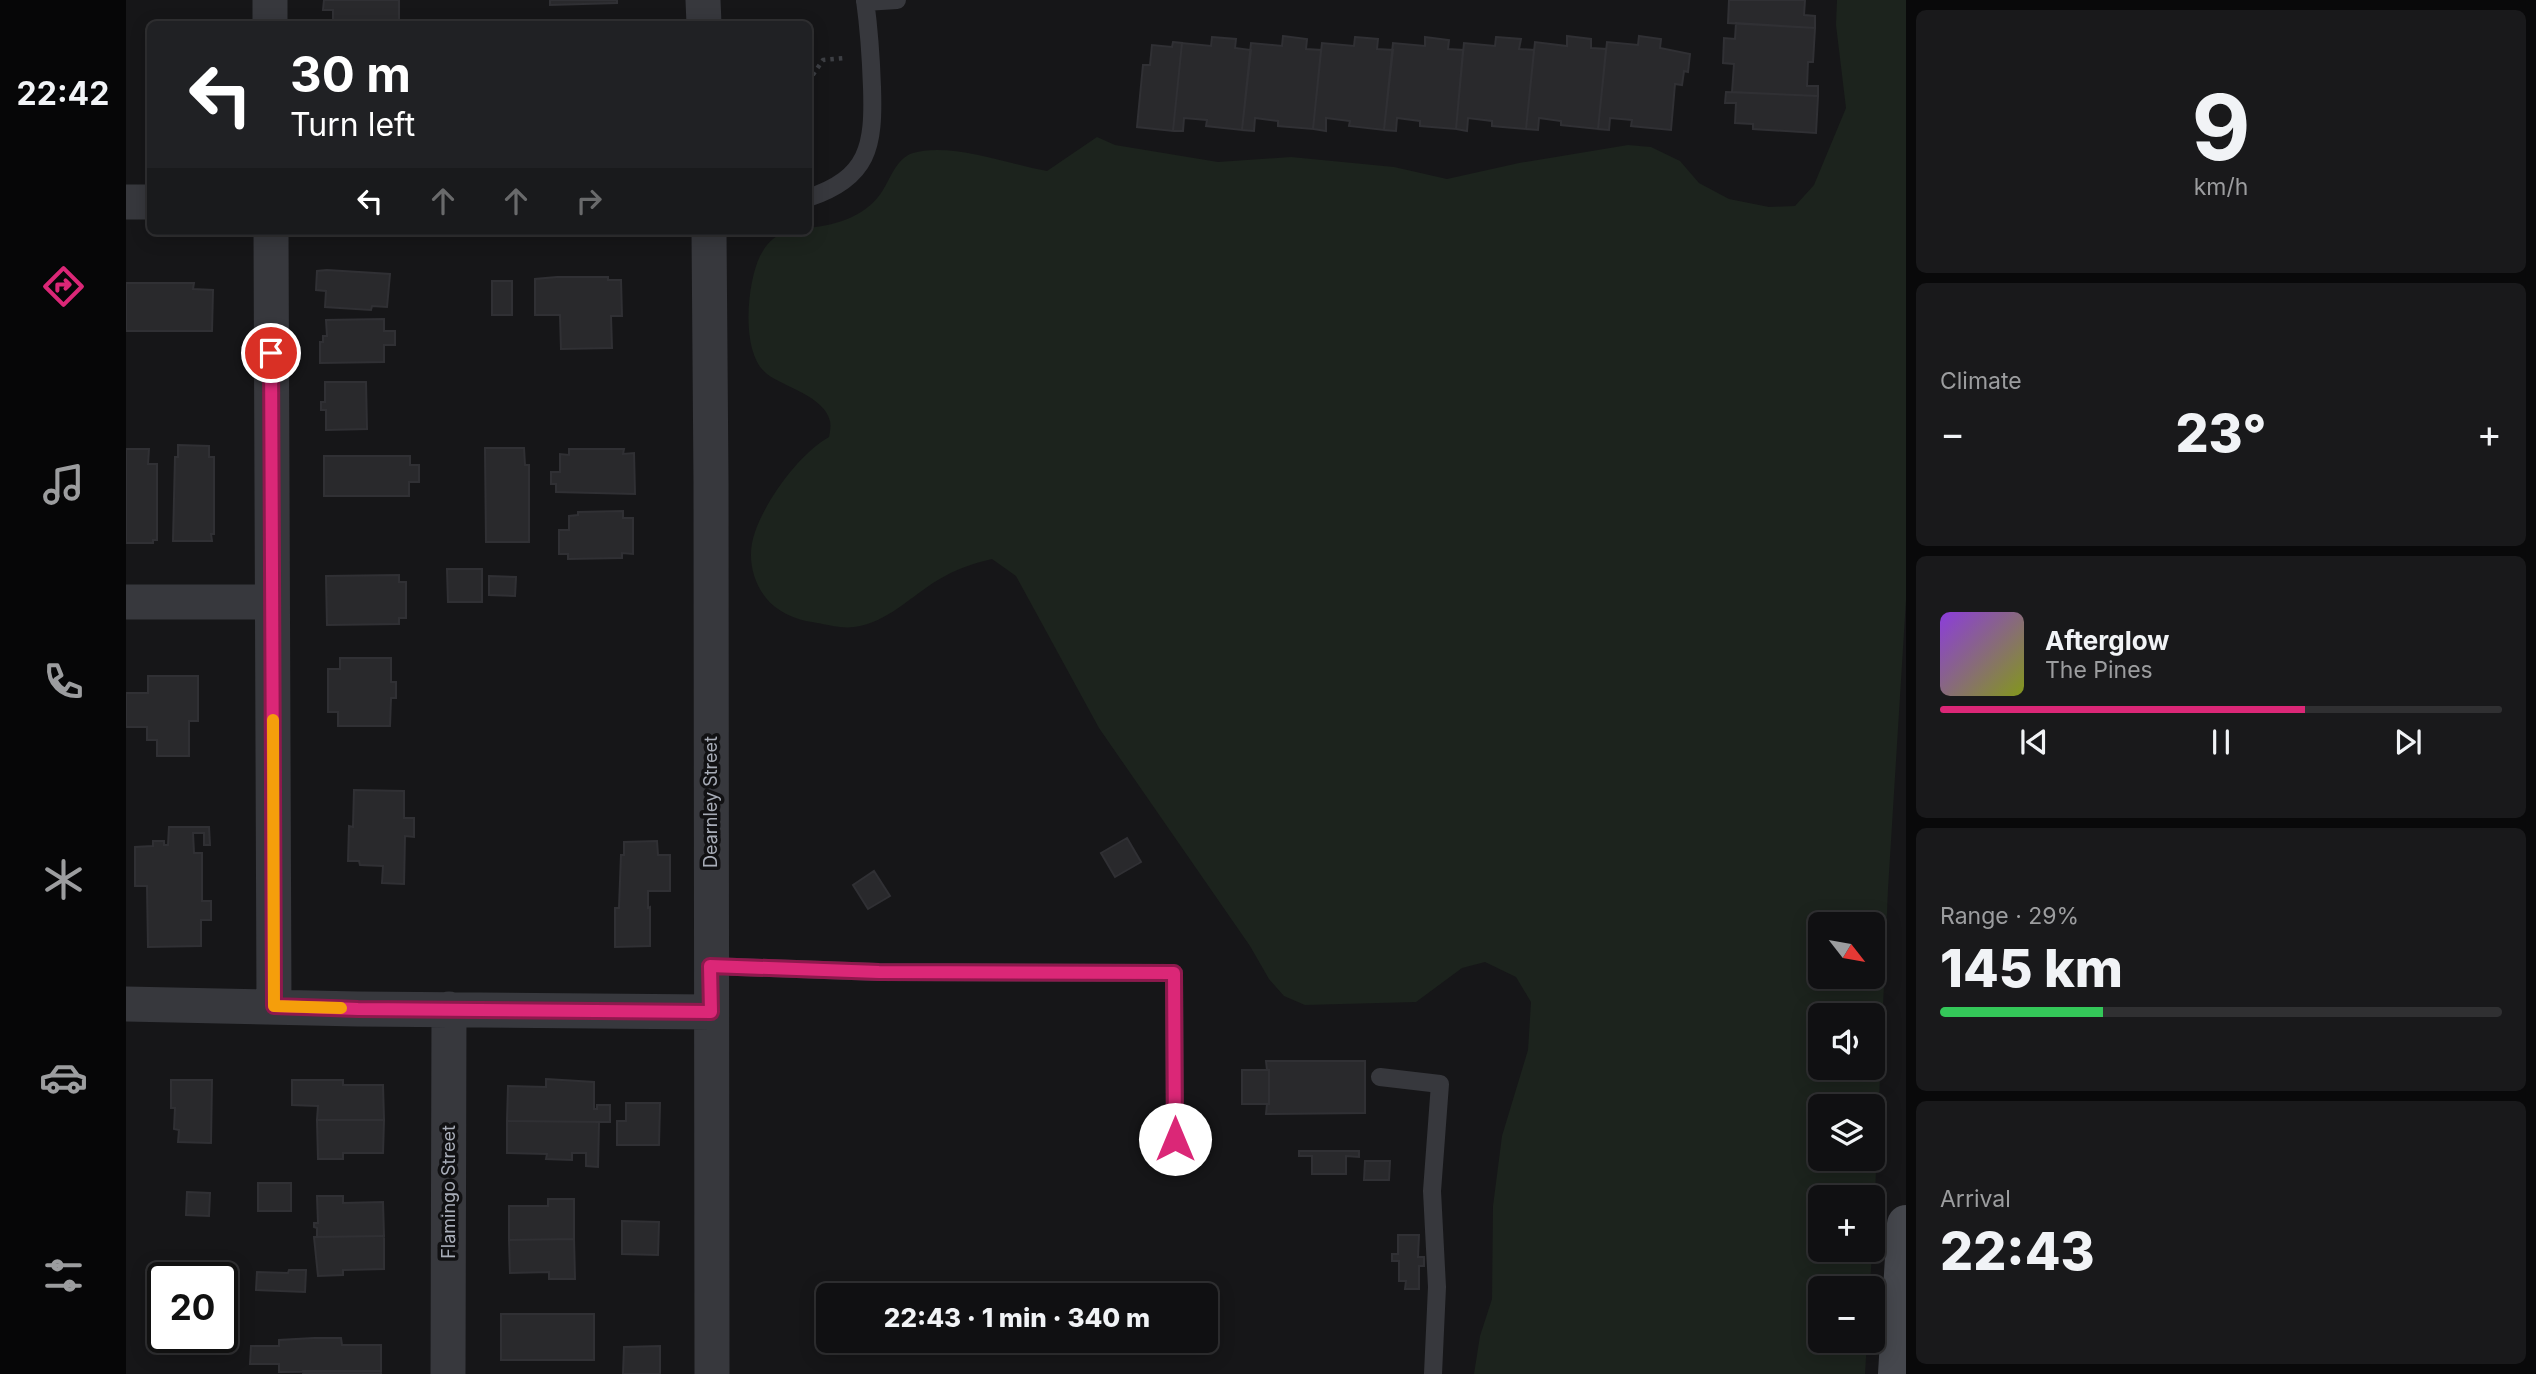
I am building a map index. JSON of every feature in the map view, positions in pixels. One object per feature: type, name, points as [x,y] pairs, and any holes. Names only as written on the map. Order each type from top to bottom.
[{"type":"main road","points":[[1897,1374],[1906,1224]]},
{"type":"street","points":[[270,0],[270,21]]},
{"type":"street","points":[[704,0],[704,21]]},
{"type":"street","points":[[126,202],[147,202]]},
{"type":"street","points":[[271,235],[274,1006]]},
{"type":"street","name":"Dearnley Street","points":[[709,235],[712,1374]]},
{"type":"street","points":[[126,602],[272,602]]},
{"type":"street","points":[[126,1004],[711,1012]]},
{"type":"street","name":"Flamingo Street","points":[[448,1374],[449,1009]]},
{"type":"lane","points":[[812,196],[840,185],[863,160],[870,145],[873,120],[871,55],[865,1],[897,0]]},
{"type":"lane","points":[[710,966],[879,972],[1174,973],[1175,1139]]},
{"type":"lane","points":[[1380,1077],[1440,1084],[1432,1191],[1437,1287],[1433,1374]]},
{"type":"path","points":[[812,76],[823,60],[851,57]]},
{"type":"shaded area","points":[[1837,0],[1906,0],[1906,600],[1885,959],[1885,912],[1808,912],[1808,989],[1884,989],[1883,1003],[1808,1003],[1808,1080],[1880,1080],[1879,1094],[1808,1094],[1808,1171],[1876,1171],[1875,1185],[1808,1185],[1808,1262],[1871,1262],[1871,1276],[1808,1276],[1808,1353],[1866,1353],[1865,1374],[1474,1374],[1480,1336],[1492,1299],[1493,1206],[1502,1136],[1528,1050],[1531,1002],[1516,977],[1485,962],[1462,968],[1416,1002],[1305,1005],[1284,996],[1269,979],[1250,946],[1099,728],[1016,576],[992,559],[951,573],[888,615],[854,627],[838,627],[799,619],[770,603],[757,583],[752,566],[751,549],[755,532],[775,492],[795,466],[829,437],[830,421],[820,405],[774,379],[758,364],[749,335],[748,317],[755,268],[765,248],[774,238],[780,235],[812,235],[812,227],[841,222],[860,213],[876,199],[907,155],[928,150],[979,155],[1047,171],[1097,137],[1115,145],[1218,162],[1291,157],[1394,167],[1447,179],[1519,163],[1628,145],[1651,147],[1680,161],[1699,183],[1729,199],[1769,207],[1795,206],[1814,185],[1846,108],[1836,25]]},
{"type":"building","points":[[324,0],[399,0],[399,20],[333,20],[333,10],[323,10]]},
{"type":"building","points":[[550,0],[617,0],[617,3],[550,5]]},
{"type":"building","points":[[1729,0],[1805,0],[1804,15],[1815,16],[1815,28],[1728,23]]},
{"type":"building","points":[[1736,23],[1815,28],[1813,62],[1808,62],[1807,86],[1818,86],[1818,96],[1732,92],[1734,64],[1723,63],[1724,38],[1735,39]]},
{"type":"building","points":[[1283,36],[1307,39],[1306,49],[1321,50],[1313,129],[1278,126],[1278,121],[1255,118],[1254,131],[1242,130],[1251,43],[1282,46]]},
{"type":"building","points":[[1567,36],[1591,39],[1591,48],[1606,49],[1598,129],[1561,125],[1561,121],[1539,118],[1538,130],[1526,129],[1535,42],[1567,46]]},
{"type":"building","points":[[1639,36],[1661,39],[1660,48],[1690,54],[1688,72],[1684,71],[1682,85],[1675,84],[1671,130],[1631,126],[1632,120],[1610,118],[1609,130],[1598,129],[1607,42],[1638,45]]},
{"type":"building","points":[[1212,37],[1236,39],[1235,48],[1251,50],[1242,130],[1206,126],[1207,120],[1184,118],[1183,131],[1173,131],[1182,43],[1211,46]]},
{"type":"building","points":[[1355,37],[1378,39],[1377,49],[1393,50],[1384,130],[1349,126],[1350,121],[1326,118],[1326,131],[1313,129],[1322,43],[1354,46]]},
{"type":"building","points":[[1425,37],[1449,40],[1448,49],[1463,50],[1456,129],[1420,126],[1420,121],[1397,118],[1396,131],[1384,130],[1393,43],[1425,46]]},
{"type":"building","points":[[1496,37],[1521,39],[1519,49],[1534,50],[1526,129],[1492,126],[1492,121],[1468,118],[1467,131],[1456,129],[1464,43],[1495,46]]},
{"type":"building","points":[[1173,42],[1182,43],[1173,131],[1137,127],[1143,65],[1150,65],[1152,45],[1172,47]]},
{"type":"building","points":[[1726,92],[1818,96],[1816,133],[1753,129],[1753,124],[1735,123],[1736,103],[1725,103]]},
{"type":"building","points":[[317,271],[390,274],[387,307],[372,306],[371,310],[325,307],[326,291],[316,290]]},
{"type":"building","points":[[608,277],[608,280],[621,280],[622,316],[611,316],[612,348],[561,349],[560,315],[535,315],[535,279]]},
{"type":"building","points":[[492,281],[512,281],[512,315],[492,315]]},
{"type":"building","points":[[126,283],[194,283],[193,289],[213,290],[212,331],[126,331]]},
{"type":"building","points":[[384,319],[384,331],[395,331],[395,345],[384,345],[384,362],[320,363],[320,342],[323,342],[323,336],[327,336],[326,320]]},
{"type":"building","points":[[325,382],[366,382],[367,429],[326,430],[326,410],[321,410],[321,402],[325,402]]},
{"type":"building","points":[[178,445],[209,446],[209,457],[214,457],[212,541],[173,541],[175,457],[178,457]]},
{"type":"building","points":[[485,448],[524,448],[525,465],[529,465],[529,542],[486,542]]},
{"type":"building","points":[[126,449],[149,449],[148,464],[157,464],[157,540],[153,540],[153,543],[126,543]]},
{"type":"building","points":[[569,449],[624,449],[623,454],[634,453],[635,494],[556,492],[556,484],[551,484],[551,472],[560,472],[560,454],[569,455]]},
{"type":"building","points":[[324,456],[410,456],[410,465],[419,465],[419,482],[409,482],[409,496],[324,496]]},
{"type":"building","points":[[623,511],[623,518],[633,518],[633,554],[622,553],[622,558],[568,559],[568,554],[559,554],[559,530],[569,530],[569,516],[578,515],[578,512]]},
{"type":"building","points":[[447,569],[482,569],[482,602],[448,602]]},
{"type":"building","points":[[399,575],[399,582],[406,582],[406,618],[399,618],[399,624],[327,625],[326,576]]},
{"type":"building","points":[[489,576],[516,577],[515,596],[489,595]]},
{"type":"building","points":[[340,658],[391,658],[391,682],[396,682],[396,698],[391,698],[390,726],[338,726],[338,712],[328,712],[328,669],[340,669]]},
{"type":"building","points":[[148,676],[198,676],[198,721],[189,721],[189,756],[157,756],[157,740],[147,740],[147,727],[126,727],[126,693],[148,693]]},
{"type":"building","points":[[354,790],[404,791],[404,818],[414,818],[414,837],[405,836],[404,884],[382,883],[383,866],[360,865],[359,861],[348,861],[349,826],[353,827]]},
{"type":"building","points":[[169,827],[209,827],[210,845],[204,845],[204,833],[193,833],[194,853],[202,853],[202,901],[211,901],[211,920],[201,920],[201,946],[148,947],[147,886],[135,886],[135,847],[153,846],[153,841],[164,841],[164,845],[168,845]]},
{"type":"building","points":[[1127,838],[1141,862],[1115,877],[1101,853]]},
{"type":"building","points":[[657,841],[658,855],[670,855],[670,891],[648,891],[650,946],[615,947],[615,908],[619,908],[624,842]]},
{"type":"building","points":[[874,871],[890,896],[868,909],[853,885]]},
{"type":"building","points":[[1266,1061],[1365,1061],[1365,1113],[1266,1114],[1269,1104],[1269,1070]]},
{"type":"building","points":[[1242,1070],[1269,1070],[1269,1104],[1242,1104]]},
{"type":"building","points":[[546,1079],[594,1082],[594,1109],[597,1109],[597,1105],[610,1105],[610,1122],[507,1121],[508,1086],[546,1087]]},
{"type":"building","points":[[171,1080],[212,1080],[211,1143],[178,1142],[179,1130],[174,1129],[175,1108],[171,1108]]},
{"type":"building","points":[[292,1080],[343,1080],[343,1085],[383,1085],[384,1120],[317,1120],[318,1106],[292,1105]]},
{"type":"building","points":[[626,1103],[660,1103],[659,1145],[617,1145],[617,1121],[626,1121]]},
{"type":"building","points":[[317,1120],[384,1120],[383,1153],[343,1153],[343,1159],[318,1159]]},
{"type":"building","points":[[507,1121],[599,1122],[598,1167],[586,1166],[586,1153],[572,1153],[572,1160],[546,1159],[547,1154],[507,1153]]},
{"type":"building","points":[[1299,1151],[1359,1151],[1359,1157],[1346,1156],[1346,1174],[1312,1174],[1312,1156],[1299,1156]]},
{"type":"building","points":[[1365,1161],[1390,1161],[1389,1180],[1364,1180]]},
{"type":"building","points":[[258,1183],[291,1183],[291,1211],[258,1211]]},
{"type":"building","points":[[187,1192],[210,1193],[209,1216],[186,1215]]},
{"type":"building","points":[[317,1196],[343,1196],[343,1203],[383,1202],[384,1236],[317,1237],[314,1223],[318,1223]]},
{"type":"building","points":[[548,1199],[574,1199],[574,1239],[509,1240],[509,1206],[548,1206]]},
{"type":"building","points":[[622,1221],[659,1222],[658,1255],[622,1254]]},
{"type":"building","points":[[1398,1235],[1419,1235],[1418,1257],[1424,1257],[1424,1266],[1419,1266],[1419,1289],[1405,1289],[1406,1281],[1399,1281],[1399,1261],[1392,1261],[1392,1254],[1398,1254]]},
{"type":"building","points":[[384,1236],[384,1269],[343,1270],[343,1275],[318,1276],[314,1237]]},
{"type":"building","points":[[574,1239],[575,1279],[549,1279],[549,1272],[510,1273],[509,1240]]},
{"type":"building","points":[[289,1270],[306,1270],[305,1292],[256,1290],[257,1272],[288,1273]]},
{"type":"building","points":[[501,1314],[594,1314],[594,1360],[501,1360]]},
{"type":"building","points":[[341,1338],[342,1345],[381,1345],[381,1371],[279,1372],[279,1364],[250,1364],[251,1346],[279,1346],[279,1340]]},
{"type":"building","points":[[660,1346],[660,1374],[623,1374],[624,1347]]},
{"type":"building","points":[[303,1371],[381,1371],[381,1374],[303,1374]]},
{"type":"slow traffic","points":[[273,720],[274,1006],[341,1008]]},
{"type":"route","points":[[271,353],[274,1006],[711,1012],[710,966],[879,972],[1174,973],[1175,1139]]}]
